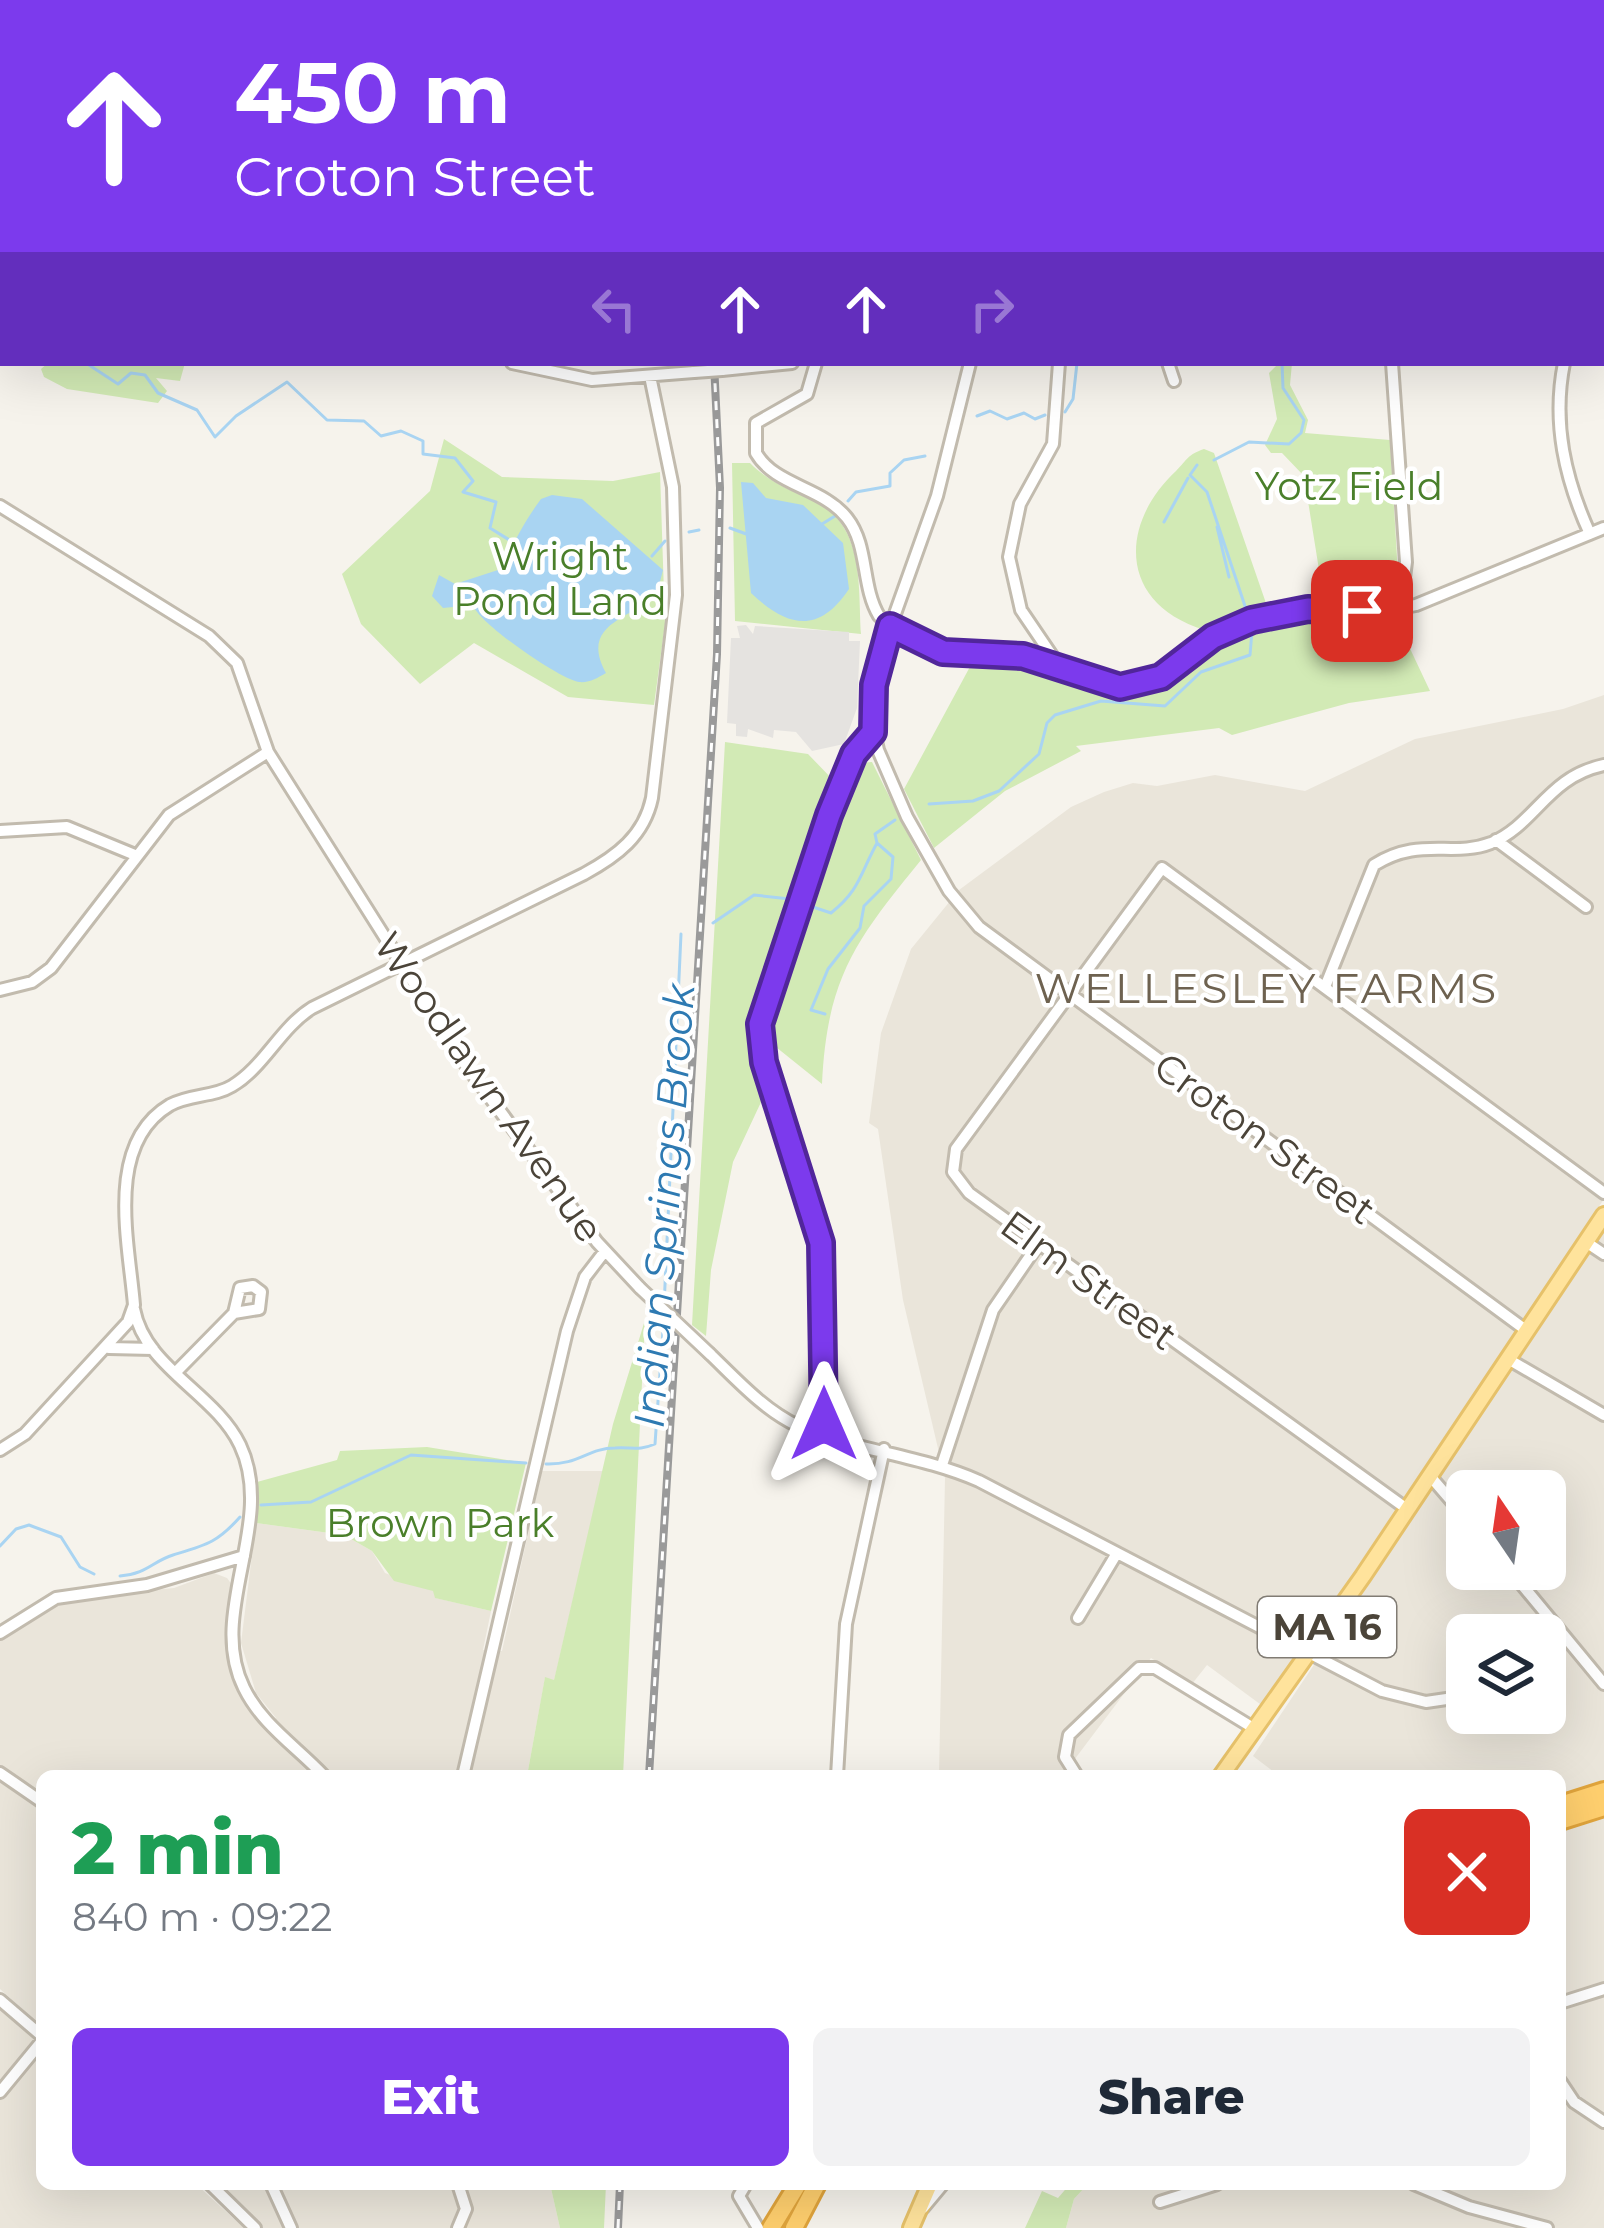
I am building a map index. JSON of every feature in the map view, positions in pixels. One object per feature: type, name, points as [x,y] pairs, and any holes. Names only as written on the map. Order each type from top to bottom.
[{"type":"highway","points":[[1566,1803],[1604,1791]]},
{"type":"highway","points":[[1566,1819],[1604,1807]]},
{"type":"highway","points":[[776,2220],[791,2190]]},
{"type":"highway","points":[[794,2228],[814,2190]]},
{"type":"main road","name":"MA 16","points":[[1225,1770],[1408,1509],[1604,1215]]},
{"type":"main road","points":[[914,2222],[927,2190]]},
{"type":"street","points":[[525,366],[575,378],[619,379],[762,366]]},
{"type":"street","points":[[608,366],[619,379]]},
{"type":"street","points":[[815,366],[809,392],[760,418],[754,445],[765,466],[815,491],[851,524],[872,603],[890,626],[943,652],[1023,656],[1104,685],[1140,685],[1161,677],[1216,634],[1262,617],[1308,609],[1389,610],[1416,605],[1604,528]]},
{"type":"street","name":"Croton Street","points":[[969,366],[937,496],[874,685],[873,732],[907,817],[958,905],[979,927],[1527,1331]]},
{"type":"street","points":[[1059,366],[1053,444],[1020,504],[1010,542],[1014,590],[1033,631],[1061,668]]},
{"type":"street","points":[[1169,366],[1174,382]]},
{"type":"street","points":[[1392,366],[1406,578],[1416,605]]},
{"type":"street","points":[[1564,366],[1560,432],[1565,465],[1590,534]]},
{"type":"street","points":[[318,1770],[262,1716],[236,1667],[232,1635],[250,1493],[242,1449],[225,1422],[140,1330],[134,1305],[127,1172],[147,1125],[179,1101],[234,1085],[307,1012],[598,866],[623,848],[645,820],[676,595],[674,494],[650,376]]},
{"type":"street","name":"Woodlawn Avenue","points":[[0,506],[228,651],[239,668],[268,752],[463,1061],[605,1251],[779,1415],[822,1433],[942,1466],[1400,1698],[1446,1700]]},
{"type":"street","points":[[1389,610],[1406,578]]},
{"type":"street","points":[[1023,656],[1033,631]]},
{"type":"street","points":[[822,1433],[827,1404],[821,1243],[764,1062],[760,1024],[829,815],[854,754],[873,732]]},
{"type":"street","points":[[0,990],[32,982],[51,968],[179,804],[268,752]]},
{"type":"street","points":[[1604,765],[1555,786],[1496,840],[1413,848],[1374,865],[1325,987],[1604,1193]]},
{"type":"street","points":[[0,831],[67,827],[135,855]]},
{"type":"street","points":[[1496,840],[1586,907]]},
{"type":"street","name":"Elm Street","points":[[1325,987],[1162,868],[1068,992],[952,1161],[958,1183],[1408,1509]]},
{"type":"street","points":[[942,1466],[993,1310],[1039,1243]]},
{"type":"street","points":[[1586,1243],[1604,1254]]},
{"type":"street","points":[[464,1770],[567,1331],[585,1277],[605,1251]]},
{"type":"street","points":[[0,1450],[25,1433],[58,1393],[109,1348],[134,1305]]},
{"type":"street","points":[[176,1372],[234,1313]]},
{"type":"street","points":[[109,1348],[154,1349]]},
{"type":"street","points":[[1508,1359],[1604,1415]]},
{"type":"street","points":[[837,1770],[845,1632],[884,1449]]},
{"type":"street","points":[[1430,1476],[1446,1495]]},
{"type":"street","points":[[1078,1618],[1117,1553]]},
{"type":"street","points":[[0,1633],[56,1598],[147,1586],[244,1556]]},
{"type":"street","points":[[1526,1590],[1546,1614]]},
{"type":"street","points":[[1566,1638],[1604,1684]]},
{"type":"street","points":[[1073,1770],[1065,1756],[1069,1735],[1139,1667],[1155,1668],[1255,1729]]},
{"type":"street","points":[[0,1773],[36,1798]]},
{"type":"street","points":[[1566,2001],[1604,1989]]},
{"type":"street","points":[[0,2000],[36,2033]]},
{"type":"street","points":[[0,2092],[36,2046]]},
{"type":"street","points":[[1566,2090],[1574,2102],[1604,2122]]},
{"type":"street","points":[[216,2190],[255,2228]]},
{"type":"street","points":[[274,2190],[291,2228]]},
{"type":"street","points":[[458,2228],[466,2214],[460,2190]]},
{"type":"street","points":[[743,2190],[758,2228]]},
{"type":"street","points":[[914,2222],[939,2190]]},
{"type":"street","points":[[1160,2202],[1197,2190]]},
{"type":"street","points":[[1429,2190],[1480,2211],[1546,2228]]},
{"type":"shaded area","points":[[746,625],[753,634],[755,626],[849,632],[849,641],[860,641],[857,708],[844,744],[812,751],[796,732],[774,730],[773,738],[748,729],[747,737],[736,736],[736,724],[727,723],[731,638],[740,638],[737,626]]},
{"type":"shaded area","points":[[1604,695],[1604,1199],[1264,1707],[1207,1665],[1192,1684],[1151,1658],[1067,1770],[939,1770],[945,1478],[903,1300],[878,1129],[869,1123],[881,1033],[911,949],[959,890],[1071,807],[1104,792],[1133,783],[1157,786],[1215,775],[1305,791],[1415,739],[1563,709]]},
{"type":"shaded area","points":[[1604,1231],[1604,1780],[1566,1793],[1566,1770],[1271,1770],[1253,1756]]},
{"type":"shaded area","points":[[542,1471],[603,1471],[554,1681],[545,1678],[528,1770],[36,1770],[36,2022],[0,1989],[0,1639],[10,1624],[76,1597],[174,1588],[214,1573],[227,1578],[233,1586],[230,1668],[239,1693],[265,1728],[276,1718],[256,1693],[241,1643],[256,1523],[344,1535],[372,1551],[385,1573],[434,1591],[436,1598],[491,1611],[483,1650],[502,1651]]},
{"type":"shaded area","points":[[1604,1817],[1604,2228],[1066,2228],[1074,2199],[1082,2190],[1566,2190],[1566,1829]]},
{"type":"shaded area","points":[[0,2009],[36,2039],[36,2190],[203,2190],[244,2228],[0,2228]]},
{"type":"shaded area","points":[[221,2190],[551,2190],[560,2228],[263,2228]]},
{"type":"green space","points":[[184,366],[180,381],[156,378],[167,391],[158,403],[67,389],[44,377],[41,369]]},
{"type":"green space","name":"Yotz Field","points":[[1276,366],[1292,366],[1290,385],[1308,420],[1305,433],[1390,440],[1398,574],[1382,600],[1324,601],[1304,476],[1282,453],[1271,453],[1265,445],[1277,419],[1269,373]]},
{"type":"green space","name":"Wright Pond Land","points":[[444,439],[502,477],[613,481],[660,472],[665,624],[654,705],[568,697],[474,643],[420,684],[361,624],[342,574],[430,491]]},
{"type":"green space","points":[[1204,449],[1214,453],[1267,606],[1205,630],[1176,618],[1156,602],[1136,561],[1144,515],[1157,492],[1188,458]]},
{"type":"green space","points":[[732,463],[750,463],[772,481],[831,512],[842,525],[855,558],[861,634],[735,621]]},
{"type":"green space","points":[[1293,617],[1397,621],[1430,691],[1349,703],[1232,735],[1219,728],[1076,746],[1081,751],[1005,791],[934,848],[904,789],[972,663],[1021,665],[1096,692],[1130,694],[1168,682],[1229,636]]},
{"type":"green space","points":[[725,742],[808,754],[836,783],[760,995],[755,1030],[762,1100],[733,1162],[711,1270],[706,1336],[692,1325]]},
{"type":"green space","points":[[872,762],[921,860],[849,962],[830,1015],[822,1084],[766,1039],[767,1027],[858,763]]},
{"type":"green space","points":[[645,1320],[623,1770],[528,1770],[545,1677],[554,1680],[613,1424]]},
{"type":"green space","name":"Brown Park","points":[[427,1447],[526,1463],[491,1611],[435,1598],[433,1591],[394,1581],[372,1551],[344,1535],[256,1523],[257,1482],[337,1460],[340,1451]]},
{"type":"green space","points":[[551,2190],[606,2190],[604,2228],[560,2228]]},
{"type":"green space","points":[[1065,2190],[1082,2190],[1074,2199],[1066,2228],[1025,2228],[1042,2191],[1058,2198]]},
{"type":"water","points":[[741,482],[753,483],[766,498],[803,505],[843,543],[849,589],[826,614],[803,621],[790,619],[751,593]]},
{"type":"water","points":[[552,495],[582,499],[663,570],[656,597],[602,634],[599,657],[606,673],[587,682],[569,679],[539,662],[504,637],[473,605],[443,608],[432,596],[439,575],[455,584],[501,569],[541,499]]},
{"type":"waterway","points":[[91,366],[118,384],[131,373],[145,375],[158,393],[197,410],[215,437],[236,416],[287,382],[327,420],[364,421],[381,436],[401,431],[423,441],[423,454],[455,458],[473,481],[463,492],[496,502],[490,528],[511,541]]},
{"type":"waterway","points":[[1065,412],[1073,399],[1077,366]]},
{"type":"waterway","name":"Indian Springs Brook","points":[[1214,460],[1249,442],[1289,444],[1301,433],[1304,420],[1283,388],[1282,366]]},
{"type":"waterway","points":[[977,416],[990,411],[1007,419],[1024,413],[1035,419],[1045,415]]},
{"type":"waterway","points":[[848,501],[856,492],[890,486],[890,473],[904,460],[925,456]]},
{"type":"waterway","name":"Indian Springs Brook","points":[[1197,465],[1190,475],[1207,492],[1248,615]]},
{"type":"waterway","points":[[1164,522],[1188,478]]},
{"type":"waterway","points":[[822,524],[835,516]]},
{"type":"waterway","name":"Indian Springs Brook","points":[[1217,527],[1229,577]]},
{"type":"waterway","points":[[730,528],[749,535]]},
{"type":"waterway","points":[[689,532],[699,530]]},
{"type":"waterway","points":[[652,556],[665,541]]},
{"type":"waterway","name":"Indian Springs Brook","points":[[929,804],[973,801],[999,791],[1039,754],[1047,723],[1055,715],[1101,701],[1165,706],[1201,672],[1250,655],[1252,631]]},
{"type":"waterway","name":"Indian Springs Brook","points":[[813,907],[831,913],[841,905],[863,873],[877,843],[875,834],[895,820]]},
{"type":"waterway","points":[[825,1014],[811,1010],[828,969],[860,928],[864,906],[891,879],[893,857],[877,843]]},
{"type":"waterway","name":"Indian Springs Brook","points":[[713,923],[754,895],[790,899]]},
{"type":"waterway","name":"Indian Springs Brook","points":[[664,1307],[681,934]]},
{"type":"waterway","name":"Indian Springs Brook","points":[[546,1464],[606,1449],[655,1444],[664,1316]]},
{"type":"waterway","name":"Indian Springs Brook","points":[[261,1505],[311,1502],[411,1455],[526,1463]]},
{"type":"waterway","name":"Indian Springs Brook","points":[[120,1576],[210,1542],[240,1517]]},
{"type":"waterway","name":"Indian Springs Brook","points":[[0,1546],[16,1529],[29,1525],[61,1537],[80,1567],[94,1574]]},
{"type":"railway","points":[[649,1770],[717,654],[720,488],[714,366]]},
{"type":"railway","points":[[618,2228],[620,2190]]},
{"type":"district","name":"WELLESLEY FARMS","points":[[1267,988]]},
{"type":"route","points":[[824,1424],[821,1243],[764,1062],[760,1024],[829,815],[854,754],[873,732],[874,685],[890,626],[943,652],[1023,656],[1120,687],[1161,677],[1213,637],[1252,620],[1308,609],[1362,611]]}]
